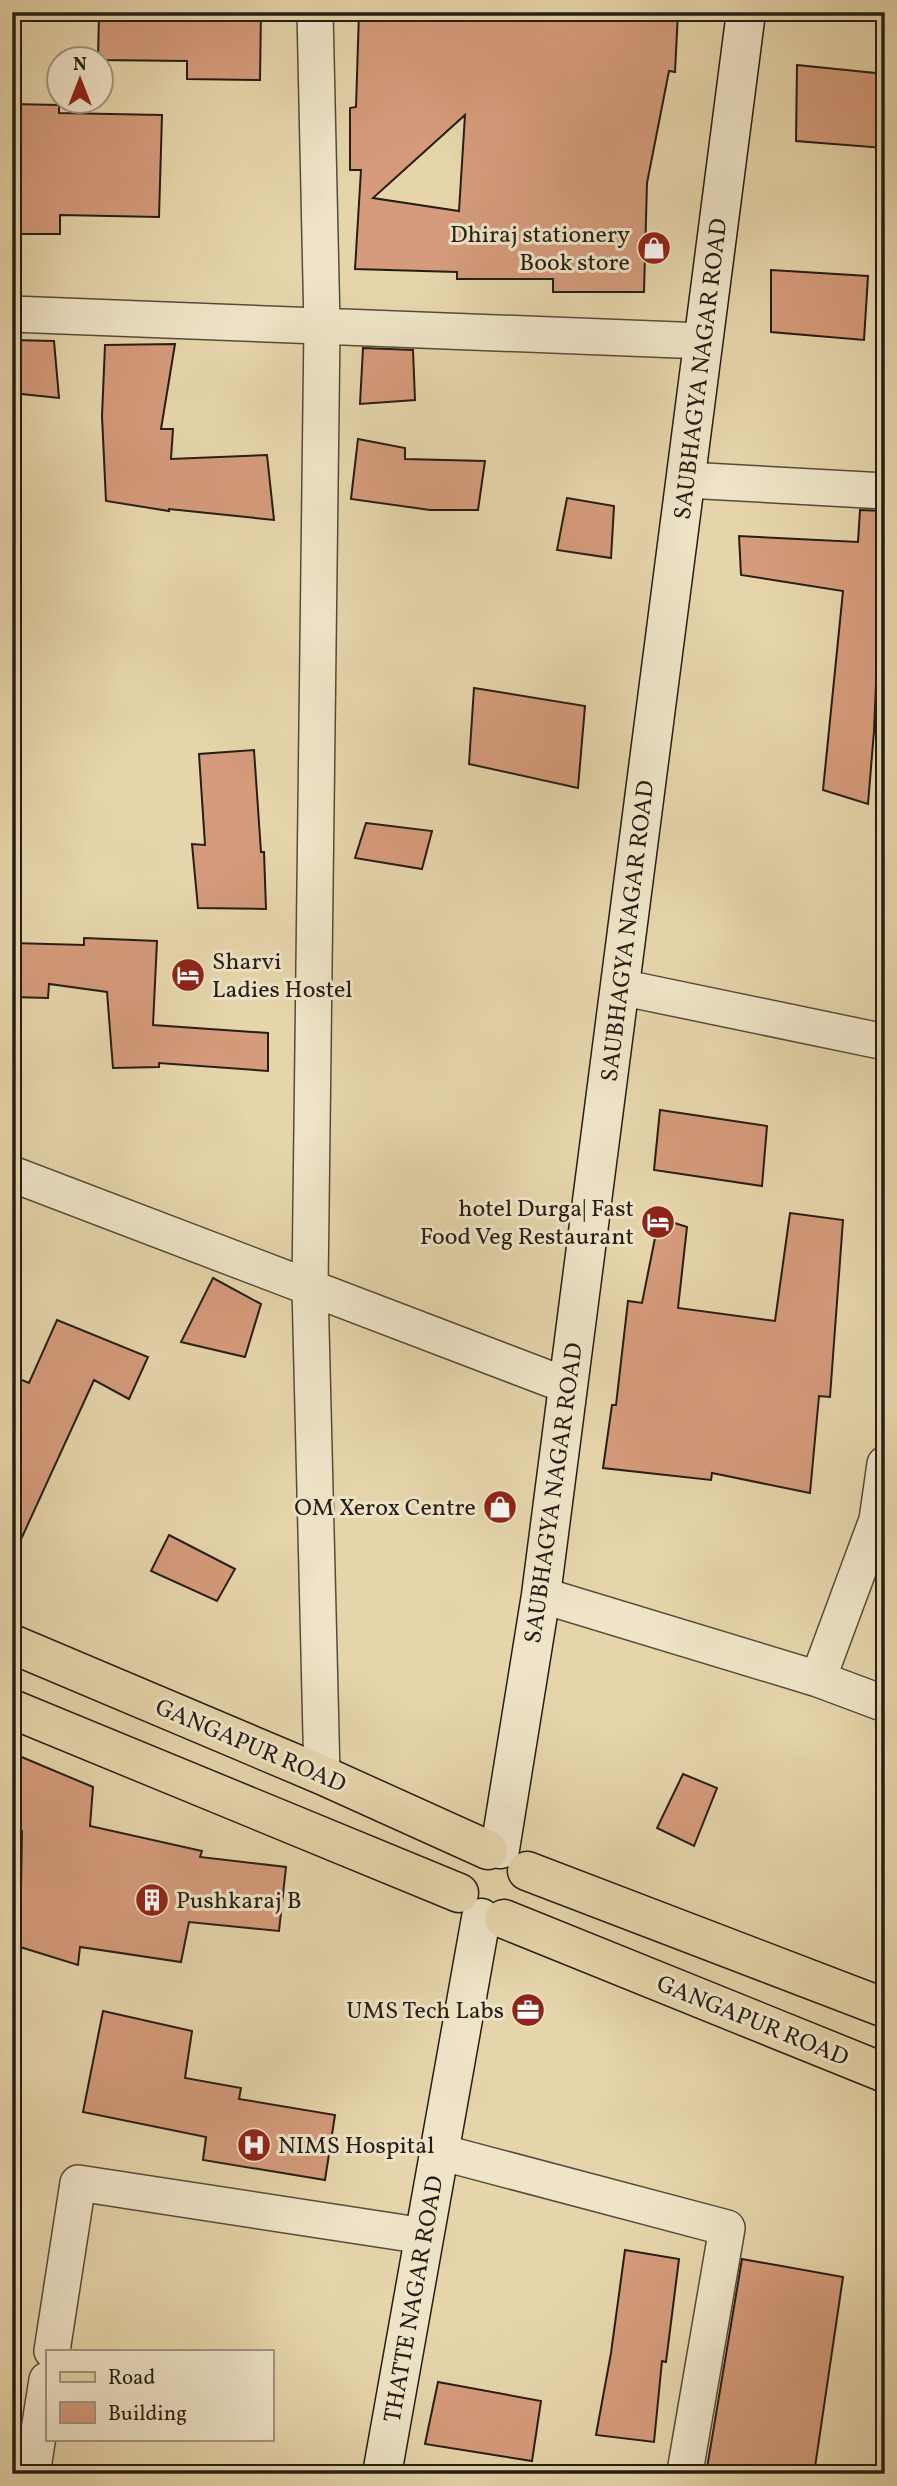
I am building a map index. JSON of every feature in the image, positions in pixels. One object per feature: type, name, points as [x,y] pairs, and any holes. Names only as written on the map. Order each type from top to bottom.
[{"type":"main road","name":"GANGAPUR ROAD","points":[[12,1644],[322,1775],[505,1857],[885,2008]]},
{"type":"main road","name":"GANGAPUR ROAD","points":[[12,1709],[482,1910],[885,2073]]},
{"type":"main road","points":[[477,1853],[505,1857],[530,1882],[529,1894],[524,1905],[515,1913],[482,1910],[462,1870],[477,1853]]},
{"type":"street","points":[[315,12],[322,326],[310,1287],[322,1775]]},
{"type":"street","name":"SAUBHAGYA NAGAR ROAD","points":[[505,1857],[746,12]]},
{"type":"street","points":[[12,314],[704,341]]},
{"type":"street","points":[[686,480],[885,491]]},
{"type":"street","points":[[620,987],[885,1041]]},
{"type":"street","points":[[12,1174],[568,1386]]},
{"type":"street","points":[[818,1679],[877,1520],[885,1464]]},
{"type":"street","points":[[541,1595],[818,1679],[885,1703]]},
{"type":"street","name":"THATTE NAGAR ROAD","points":[[382,2474],[482,1910]]},
{"type":"street","points":[[440,2152],[727,2228],[686,2466]]},
{"type":"street","points":[[52,2350],[78,2183],[424,2236]]},
{"type":"street","points":[[32,2474],[46,2386]]},
{"type":"building","points":[[99,12],[261,12],[260,80],[187,79],[187,61],[116,60],[116,46],[98,46]]},
{"type":"building","points":[[359,12],[678,12],[675,72],[669,71],[647,183],[644,292],[553,292],[553,279],[457,279],[457,272],[355,269],[361,170],[350,170],[350,108],[356,107]],"holes":[[[465,115],[459,211],[373,198]]]},
{"type":"building","points":[[797,65],[885,74],[884,148],[796,141]]},
{"type":"building","points":[[12,104],[46,105],[46,116],[162,115],[159,217],[60,215],[60,234],[12,234]]},
{"type":"building","points":[[771,270],[868,276],[864,340],[771,332]]},
{"type":"building","points":[[12,340],[54,341],[59,398],[12,393]]},
{"type":"building","points":[[175,344],[161,429],[173,429],[171,459],[267,455],[274,520],[169,511],[106,501],[102,416],[105,345]]},
{"type":"building","points":[[363,348],[413,350],[415,400],[360,404]]},
{"type":"building","points":[[358,439],[405,448],[405,459],[485,461],[478,510],[430,510],[351,499]]},
{"type":"building","points":[[567,498],[614,506],[611,558],[557,550]]},
{"type":"building","points":[[860,510],[885,511],[885,592],[880,591],[868,804],[823,790],[843,591],[741,575],[739,536],[858,542]]},
{"type":"building","points":[[474,688],[585,706],[578,788],[469,764]]},
{"type":"building","points":[[254,750],[261,852],[264,852],[266,909],[198,908],[192,844],[205,845],[199,754]]},
{"type":"building","points":[[366,823],[432,831],[422,869],[355,858]]},
{"type":"building","points":[[84,938],[157,941],[153,1025],[268,1033],[268,1071],[159,1063],[159,1067],[113,1068],[107,992],[49,984],[48,998],[12,997],[12,943],[84,945]]},
{"type":"building","points":[[660,1110],[767,1126],[762,1186],[654,1170]]},
{"type":"building","points":[[790,1213],[843,1220],[830,1397],[819,1396],[810,1493],[712,1473],[711,1480],[603,1468],[612,1405],[616,1405],[628,1301],[642,1303],[659,1218],[687,1227],[678,1308],[775,1321]]},
{"type":"building","points":[[213,1278],[261,1304],[245,1357],[181,1342]]},
{"type":"building","points":[[57,1320],[148,1357],[129,1399],[94,1380],[12,1559],[12,1376],[29,1383]]},
{"type":"building","points":[[169,1535],[235,1569],[217,1601],[151,1571]]},
{"type":"building","points":[[12,1753],[93,1787],[90,1826],[202,1851],[200,1857],[286,1867],[279,1931],[189,1922],[181,1962],[80,1947],[78,1965],[20,1947],[22,1831],[12,1825]]},
{"type":"building","points":[[683,1774],[717,1788],[694,1846],[657,1828]]},
{"type":"building","points":[[103,2011],[192,2031],[185,2078],[241,2088],[239,2099],[335,2115],[325,2180],[203,2160],[206,2137],[83,2112]]},
{"type":"building","points":[[625,2250],[679,2259],[666,2362],[662,2361],[654,2442],[596,2435],[611,2353]]},
{"type":"building","points":[[742,2259],[843,2277],[814,2474],[706,2474]]},
{"type":"building","points":[[438,2382],[541,2401],[532,2461],[425,2444]]},
{"type":"place","name":"Dhiraj stationery Book store","points":[[654,248]]},
{"type":"place","name":"Sharvi Ladies Hostel","points":[[188,975]]},
{"type":"place","name":"hotel Durga| Fast Food Veg Restaurant","points":[[658,1222]]},
{"type":"place","name":"OM Xerox Centre","points":[[500,1507]]},
{"type":"place","name":"Pushkaraj B","points":[[152,1900]]},
{"type":"place","name":"UMS Tech Labs","points":[[528,2010]]},
{"type":"place","name":"NIMS Hospital","points":[[254,2145]]}]
